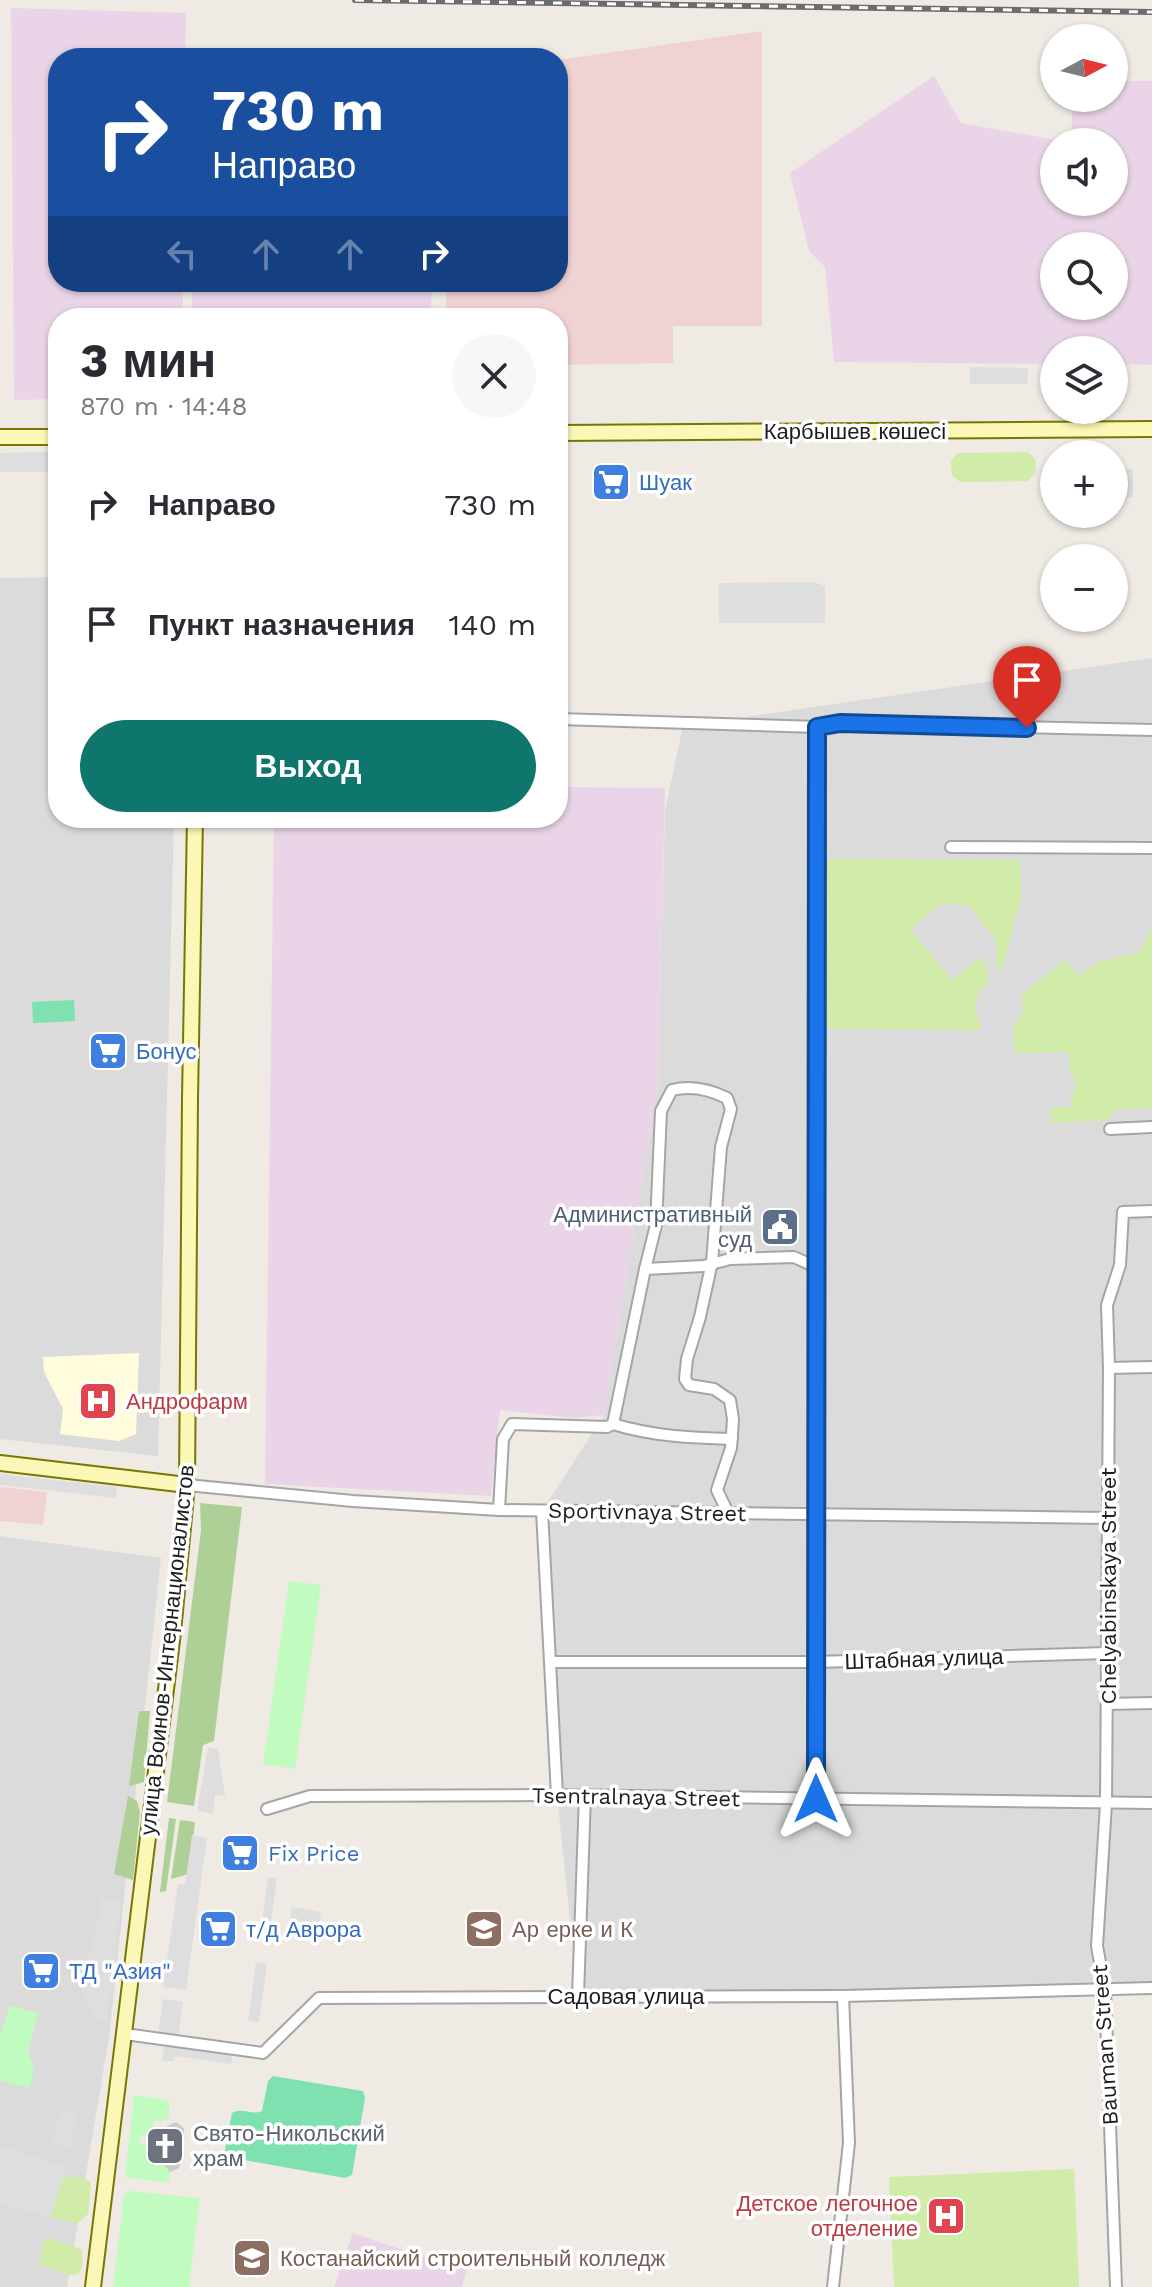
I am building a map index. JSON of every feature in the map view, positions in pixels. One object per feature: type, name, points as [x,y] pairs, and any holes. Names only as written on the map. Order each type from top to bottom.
[{"type":"street","name":"Карбышев көшесі","points":[[568,433],[1152,429]]},
{"type":"street","points":[[0,437],[48,437]]},
{"type":"street","points":[[568,719],[817,727],[840,723],[1152,730]]},
{"type":"street","points":[[816,1799],[817,727]]},
{"type":"street","name":"улица Воинов-Интернационалистов","points":[[93,2287],[173,1632],[187,1485],[195,828]]},
{"type":"street","points":[[951,847],[1152,848]]},
{"type":"street","points":[[613,1424],[656,1225],[661,1111],[672,1090],[684,1087],[719,1094],[727,1098],[731,1109],[721,1147],[712,1262],[687,1359],[685,1379],[689,1385],[714,1389],[730,1400],[732,1439],[717,1490],[728,1513]]},
{"type":"street","points":[[1110,1129],[1152,1127]]},
{"type":"street","name":"Chelyabinskaya Street","points":[[1106,1804],[1107,1305],[1120,1265],[1123,1212],[1152,1211]]},
{"type":"street","points":[[645,1269],[794,1257],[816,1267]]},
{"type":"street","points":[[1109,1368],[1152,1367]]},
{"type":"street","points":[[499,1510],[503,1439],[512,1424],[607,1427],[613,1424],[684,1438],[732,1439]]},
{"type":"street","points":[[0,1463],[187,1485]]},
{"type":"street","name":"Sportivnaya Street","points":[[187,1485],[367,1502],[499,1510],[1108,1518]]},
{"type":"street","points":[[542,1511],[557,1795]]},
{"type":"street","name":"Штабная улица","points":[[550,1662],[816,1662],[1107,1653]]},
{"type":"street","points":[[1107,1704],[1152,1703]]},
{"type":"street","points":[[578,1996],[585,1795]]},
{"type":"street","name":"Tsentralnaya Street","points":[[267,1809],[310,1796],[585,1795],[1152,1803]]},
{"type":"street","name":"Bauman Street","points":[[1106,1804],[1097,1946],[1105,1990],[1116,2287]]},
{"type":"street","name":"Садовая улица","points":[[125,2034],[263,2053],[319,1998],[843,1996],[1152,1988]]},
{"type":"street","points":[[833,2287],[849,2143],[843,1996]]},
{"type":"shaded area","points":[[11,8],[186,13],[185,48],[48,48],[48,292],[183,292],[183,308],[48,308],[48,399],[14,400]]},
{"type":"shaded area","points":[[762,31],[762,326],[673,326],[673,363],[568,365],[568,308],[446,308],[446,292],[568,292],[568,59]]},
{"type":"shaded area","points":[[934,76],[961,123],[1040,137],[1040,216],[1128,216],[1128,128],[1072,128],[1072,112],[1128,112],[1128,81],[1152,81],[1152,365],[1128,364],[1128,336],[1040,336],[1040,364],[834,362],[825,267],[809,251],[790,173]]},
{"type":"shaded area","points":[[192,292],[432,292],[431,308],[192,308]]},
{"type":"shaded area","points":[[970,367],[1028,368],[1027,384],[970,384]]},
{"type":"shaded area","points":[[48,452],[48,472],[0,472],[0,453]]},
{"type":"shaded area","points":[[1128,469],[1133,469],[1133,497],[1128,497]]},
{"type":"shaded area","points":[[48,577],[48,828],[174,828],[158,1456],[0,1439],[0,578]]},
{"type":"shaded area","points":[[814,582],[825,586],[825,623],[719,623],[719,583]]},
{"type":"shaded area","points":[[1152,658],[1152,1985],[578,1996],[557,1795],[542,1511],[604,1415],[658,1083],[665,811],[683,726]]},
{"type":"shaded area","points":[[568,787],[665,788],[658,1083],[604,1415],[572,1418],[500,1410],[491,1496],[265,1484],[274,828],[568,828]]},
{"type":"shaded area","name":"Андрофарм","points":[[139,1353],[136,1434],[119,1441],[60,1434],[63,1409],[44,1372],[43,1357]]},
{"type":"shaded area","points":[[0,1474],[117,1487],[116,1498],[0,1485]]},
{"type":"shaded area","points":[[0,1487],[47,1492],[43,1525],[0,1521]]},
{"type":"shaded area","points":[[0,1536],[161,1558],[109,2037],[67,2287],[0,2287]]},
{"type":"shaded area","points":[[208,1747],[218,1749],[225,1796],[215,1795],[213,1814],[197,1811]]},
{"type":"shaded area","points":[[192,1835],[207,1838],[186,1990],[163,1987],[178,1884],[185,1885]]},
{"type":"shaded area","points":[[268,1877],[277,1878],[270,1930],[261,1929]]},
{"type":"shaded area","points":[[103,1897],[121,1902],[107,2023],[92,2020],[95,2010],[85,2002],[81,1991]]},
{"type":"shaded area","points":[[292,1907],[321,1912],[318,1936],[288,1932]]},
{"type":"shaded area","name":"Ар ерке и К","points":[[474,1918],[494,1918],[493,1941],[474,1940]]},
{"type":"shaded area","points":[[256,1962],[267,1964],[259,2022],[248,2021]]},
{"type":"shaded area","points":[[163,1999],[183,2002],[178,2037],[158,2034]]},
{"type":"shaded area","points":[[164,2045],[233,2052],[231,2064],[175,2056],[174,2061],[162,2061]]},
{"type":"shaded area","points":[[60,2111],[77,2113],[70,2150],[65,2145],[52,2142]]},
{"type":"shaded area","name":"Свято-Никольский храм","points":[[176,2122],[184,2128],[183,2138],[173,2142],[173,2152],[181,2158],[179,2168],[170,2172],[162,2166],[163,2156],[155,2150],[157,2140],[166,2136],[167,2126]]},
{"type":"shaded area","points":[[0,2146],[66,2167],[51,2218],[0,2203]]},
{"type":"shaded area","points":[[353,2233],[438,2262],[442,2254],[469,2262],[462,2287],[334,2287]]},
{"type":"green space","points":[[1028,452],[1036,460],[1036,472],[1028,481],[960,482],[952,475],[951,461],[958,453]]},
{"type":"green space","points":[[827,859],[1020,860],[1021,898],[1002,970],[998,970],[996,940],[969,906],[942,903],[910,930],[953,980],[980,957],[988,967],[988,984],[975,1003],[982,1025],[979,1030],[825,1029]]},
{"type":"green space","points":[[1152,927],[1152,1108],[1115,1109],[1109,1120],[1051,1123],[1051,1107],[1071,1107],[1076,1080],[1070,1074],[1069,1052],[1016,1053],[1014,1050],[1013,1027],[1022,1012],[1021,995],[1065,960],[1079,976],[1100,961],[1139,953]]},
{"type":"green space","points":[[74,1000],[75,1021],[33,1023],[32,1002]]},
{"type":"green space","points":[[200,1503],[242,1507],[214,1741],[203,1745],[194,1806],[167,1802],[201,1530]]},
{"type":"green space","points":[[289,1581],[321,1585],[295,1769],[263,1764]]},
{"type":"green space","points":[[139,1711],[150,1711],[144,1782],[129,1786]]},
{"type":"green space","points":[[128,1796],[137,1801],[140,1812],[133,1880],[114,1874]]},
{"type":"green space","points":[[169,1818],[176,1819],[166,1891],[160,1892]]},
{"type":"green space","points":[[180,1820],[195,1822],[189,1874],[171,1879]]},
{"type":"green space","points":[[10,2005],[38,2013],[28,2053],[34,2066],[30,2088],[0,2081],[0,2037]]},
{"type":"green space","points":[[273,2076],[363,2091],[365,2098],[352,2175],[345,2178],[227,2157],[225,2150],[232,2113],[262,2111],[268,2081]]},
{"type":"green space","points":[[134,2095],[169,2100],[169,2119],[153,2122],[150,2138],[140,2136],[139,2143],[148,2146],[148,2158],[160,2160],[170,2172],[169,2183],[125,2177]]},
{"type":"green space","points":[[1074,2169],[1079,2287],[894,2287],[889,2177]]},
{"type":"green space","points":[[63,2177],[81,2177],[91,2182],[88,2214],[78,2223],[51,2218]]},
{"type":"green space","points":[[130,2191],[200,2198],[189,2287],[113,2287],[124,2195]]},
{"type":"green space","points":[[50,2238],[81,2249],[83,2262],[79,2274],[69,2275],[39,2264],[44,2240]]},
{"type":"railway","points":[[355,0],[1152,12]]},
{"type":"place","name":"Шуак","points":[[611,482]]},
{"type":"place","name":"Бонус","points":[[108,1051]]},
{"type":"place","name":"Административный суд","points":[[780,1227]]},
{"type":"place","name":"Андрофарм","points":[[98,1401]]},
{"type":"place","name":"Fix Price","points":[[240,1853]]},
{"type":"place","name":"т/д Аврора","points":[[218,1929]]},
{"type":"place","name":"Ар ерке и К","points":[[484,1929]]},
{"type":"place","name":"ТД \"Азия\"","points":[[41,1971]]},
{"type":"place","name":"Свято-Никольский храм","points":[[165,2146]]},
{"type":"place","name":"Детское легочное отделение","points":[[946,2216]]},
{"type":"place","name":"Костанайский строительный колледж","points":[[252,2258]]},
{"type":"route","points":[[816,1799],[817,727],[840,723],[1027,728]]}]
